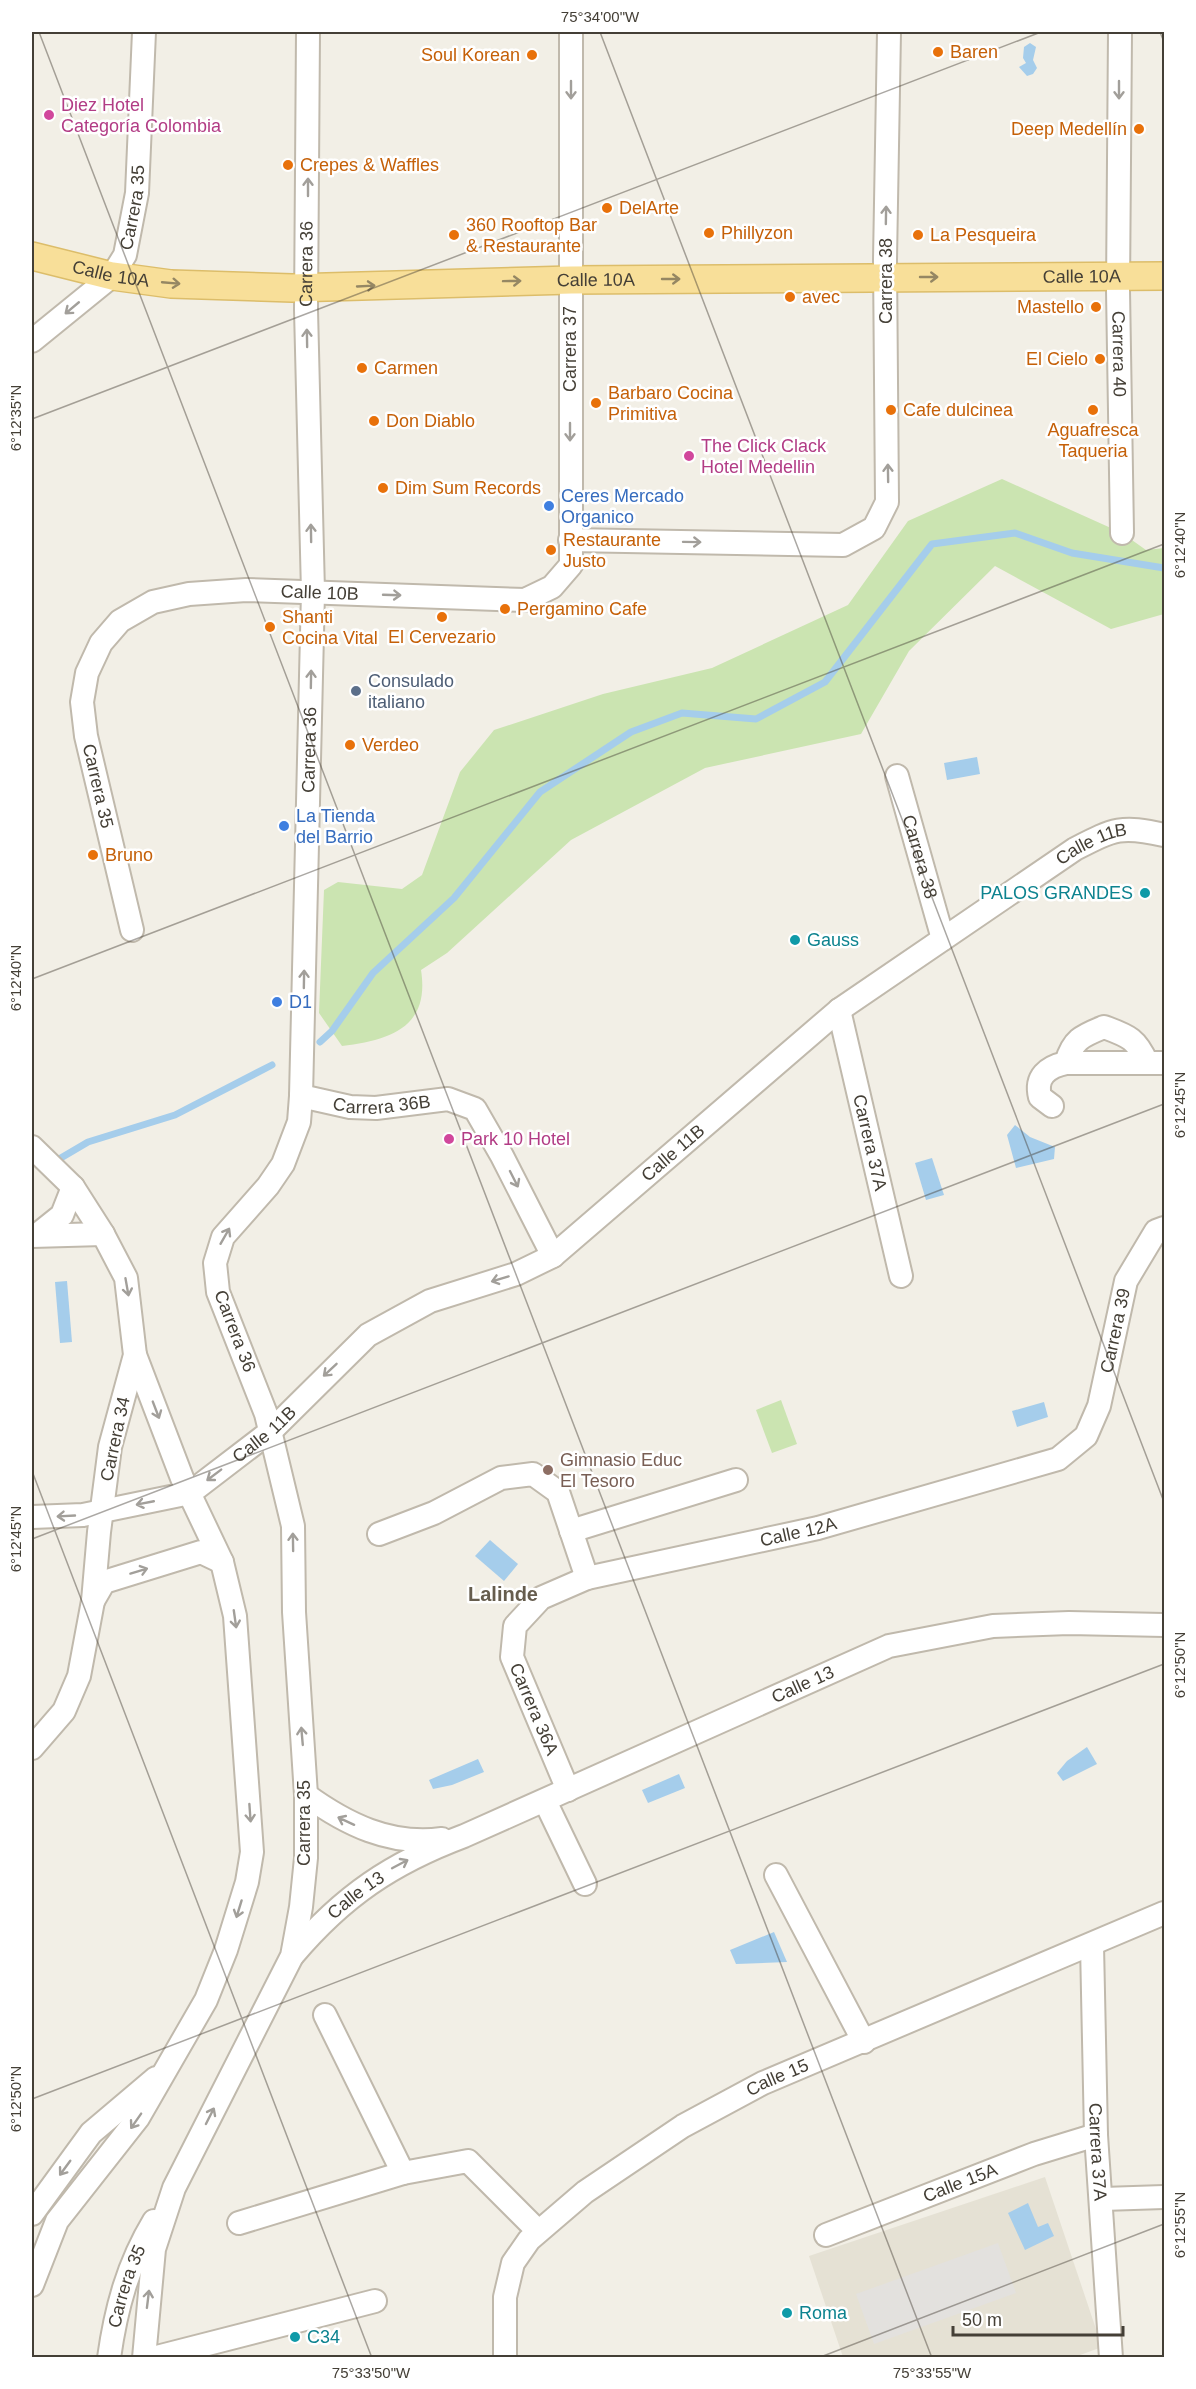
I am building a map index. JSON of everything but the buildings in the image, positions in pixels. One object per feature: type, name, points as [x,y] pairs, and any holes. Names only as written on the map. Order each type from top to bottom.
[{"type":"main road","name":"Calle 10A","points":[[32,256],[112,276],[171,284],[307,288],[571,280],[1164,276]]},
{"type":"street","name":"Carrera 35","points":[[32,341],[112,276],[125,255],[137,193],[144,32]]},
{"type":"street","name":"Carrera 36","points":[[271,1431],[218,1292],[215,1263],[218,1249],[231,1225],[256,1200],[283,1164],[295,1137],[301,1096],[313,592],[307,288],[308,32]]},
{"type":"street","name":"Carrera 37","points":[[552,587],[571,565],[571,32]]},
{"type":"street","name":"Carrera 38","points":[[570,540],[843,545],[874,528],[887,502],[885,277],[889,32]]},
{"type":"street","name":"Carrera 40","points":[[1120,32],[1118,276],[1122,534]]},
{"type":"street","name":"Calle 10B","points":[[101,643],[120,621],[153,602],[189,594],[246,590],[525,600],[552,587]]},
{"type":"street","name":"Carrera 35","points":[[101,643],[87,673],[82,702],[86,736],[132,930]]},
{"type":"street","name":"Carrera 38","points":[[897,776],[943,939]]},
{"type":"street","name":"Calle 11B","points":[[32,1517],[101,1512],[190,1493],[271,1431],[324,1375],[368,1335],[430,1301],[516,1274],[553,1256],[839,1010],[1075,849],[1106,833],[1133,827],[1164,835]]},
{"type":"street","name":"Carrera 37A","points":[[839,1010],[901,1276]]},
{"type":"street","points":[[1066,1063],[1071,1046],[1083,1036],[1104,1027],[1127,1035],[1156,1063]]},
{"type":"street","points":[[1053,1106],[1040,1097],[1038,1088],[1043,1074],[1054,1066],[1066,1063],[1156,1063]]},
{"type":"street","name":"Carrera 36B","points":[[301,1096],[350,1107],[376,1108],[448,1099],[475,1109],[502,1156],[553,1256]]},
{"type":"street","name":"Carrera 34","points":[[32,1748],[64,1711],[79,1676],[93,1601],[101,1512],[110,1447],[135,1355],[126,1278],[103,1234],[67,1181],[35,1151]]},
{"type":"street","points":[[34,1236],[62,1215],[70,1199],[67,1181]]},
{"type":"street","name":"Carrera 39","points":[[1086,1436],[1099,1406],[1126,1281],[1160,1230]]},
{"type":"street","points":[[34,1236],[103,1234]]},
{"type":"street","points":[[32,2285],[57,2222],[138,2118],[206,2000],[217,1975],[247,1882],[252,1852],[235,1616],[222,1562],[190,1493],[135,1355]]},
{"type":"street","name":"Carrera 35","points":[[109,2358],[118,2303],[137,2250],[174,2188],[292,1956],[306,1858],[306,1795],[294,1612],[293,1526],[271,1431]]},
{"type":"street","name":"Calle 12A","points":[[515,1626],[541,1598],[587,1578],[818,1528],[1058,1459],[1086,1436]]},
{"type":"street","points":[[379,1534],[435,1513],[501,1478],[533,1474],[558,1492],[587,1578]]},
{"type":"street","points":[[571,1530],[736,1480]]},
{"type":"street","points":[[93,1601],[104,1582],[201,1552],[222,1562]]},
{"type":"street","name":"Calle 13","points":[[292,1956],[320,1924],[378,1877],[424,1851],[545,1801],[889,1646],[993,1626],[1069,1623],[1164,1625]]},
{"type":"street","name":"Carrera 36A","points":[[515,1626],[512,1657],[568,1790]]},
{"type":"street","name":"Calle 13","points":[[306,1795],[335,1816],[376,1833],[398,1839],[431,1841],[464,1836]]},
{"type":"street","points":[[545,1801],[585,1884]]},
{"type":"street","points":[[776,1875],[864,2042]]},
{"type":"street","name":"Calle 15","points":[[505,2358],[505,2298],[513,2263],[538,2231],[585,2192],[683,2126],[763,2082],[864,2042],[1164,1913]]},
{"type":"street","name":"Carrera 37A","points":[[1092,1945],[1096,2135],[1103,2199],[1111,2358]]},
{"type":"street","points":[[325,2015],[403,2173]]},
{"type":"street","points":[[32,2214],[90,2133],[166,2070]]},
{"type":"street","name":"Calle 15A","points":[[826,2235],[1034,2154],[1096,2135]]},
{"type":"street","points":[[239,2223],[403,2173],[468,2161],[538,2231]]},
{"type":"street","name":"Carrera 35","points":[[144,2358],[154,2249],[174,2188]]},
{"type":"street","points":[[1103,2199],[1164,2197]]},
{"type":"street","points":[[153,2358],[375,2301]]},
{"type":"shaded area","points":[[1045,2177],[1102,2347],[1072,2358],[843,2357],[809,2256]]},
{"type":"shaded area","points":[[998,2243],[1016,2293],[874,2344],[856,2294]]},
{"type":"green space","points":[[1002,479],[1122,533],[1146,550],[1164,548],[1164,614],[1111,629],[995,566],[909,651],[861,734],[705,768],[571,840],[447,953],[421,970],[422,989],[419,1005],[413,1018],[403,1027],[376,1040],[342,1046],[319,1013],[324,890],[338,882],[402,889],[422,875],[460,772],[494,730],[603,694],[712,668],[848,605],[908,521]]},
{"type":"green space","points":[[781,1400],[797,1444],[772,1453],[756,1410]]},
{"type":"water","points":[[1030,43],[1036,47],[1033,60],[1037,68],[1033,74],[1027,76],[1019,67],[1026,63],[1023,58],[1024,47]]},
{"type":"water","points":[[977,757],[980,774],[947,780],[944,763]]},
{"type":"water","points":[[1015,1125],[1030,1137],[1055,1147],[1054,1159],[1016,1168],[1007,1135]]},
{"type":"water","points":[[932,1158],[944,1195],[926,1200],[915,1163]]},
{"type":"water","points":[[67,1281],[72,1342],[60,1343],[55,1282]]},
{"type":"water","points":[[1044,1402],[1048,1417],[1017,1427],[1012,1411]]},
{"type":"water","points":[[490,1540],[518,1564],[504,1581],[475,1556]]},
{"type":"water","points":[[1087,1747],[1097,1764],[1063,1781],[1057,1773],[1067,1761]]},
{"type":"water","points":[[478,1759],[484,1772],[452,1785],[433,1789],[429,1780]]},
{"type":"water","points":[[679,1774],[685,1788],[648,1803],[642,1790]]},
{"type":"water","points":[[774,1932],[787,1962],[736,1964],[730,1950]]},
{"type":"water","points":[[1028,2203],[1038,2227],[1048,2223],[1054,2236],[1025,2250],[1008,2213]]},
{"type":"waterway","points":[[320,1042],[332,1031],[373,973],[454,898],[540,792],[631,732],[682,713],[756,719],[825,682],[932,544],[1015,533],[1072,553],[1164,568]]},
{"type":"waterway","points":[[54,1162],[88,1142],[175,1115],[272,1065]]},
{"type":"place","name":"Baren","points":[[938,52]]},
{"type":"place","name":"Soul Korean","points":[[532,55]]},
{"type":"place","name":"Diez Hotel Categoría Colombia","points":[[49,115]]},
{"type":"place","name":"Deep Medellín","points":[[1139,129]]},
{"type":"place","name":"Crepes & Waffles","points":[[288,165]]},
{"type":"place","name":"DelArte","points":[[607,208]]},
{"type":"place","name":"Phillyzon","points":[[709,233]]},
{"type":"place","name":"360 Rooftop Bar & Restaurante","points":[[454,235]]},
{"type":"place","name":"La Pesqueira","points":[[918,235]]},
{"type":"place","name":"avec","points":[[790,297]]},
{"type":"place","name":"Mastello","points":[[1096,307]]},
{"type":"place","name":"El Cielo","points":[[1100,359]]},
{"type":"place","name":"Carmen","points":[[362,368]]},
{"type":"place","name":"Barbaro Cocina Primitiva","points":[[596,403]]},
{"type":"place","name":"Cafe dulcinea","points":[[891,410]]},
{"type":"place","name":"Aguafresca Taqueria","points":[[1093,410]]},
{"type":"place","name":"Don Diablo","points":[[374,421]]},
{"type":"place","name":"The Click Clack Hotel Medellin","points":[[689,456]]},
{"type":"place","name":"Dim Sum Records","points":[[383,488]]},
{"type":"place","name":"Ceres Mercado Organico","points":[[549,506]]},
{"type":"place","name":"Restaurante Justo","points":[[551,550]]},
{"type":"place","name":"Pergamino Cafe","points":[[505,609]]},
{"type":"place","name":"El Cervezario","points":[[442,617]]},
{"type":"place","name":"Shanti Cocina Vital","points":[[270,627]]},
{"type":"place","name":"Consulado italiano","points":[[356,691]]},
{"type":"place","name":"Verdeo","points":[[350,745]]},
{"type":"place","name":"La Tienda del Barrio","points":[[284,826]]},
{"type":"place","name":"Bruno","points":[[93,855]]},
{"type":"place","name":"PALOS GRANDES","points":[[1145,893]]},
{"type":"place","name":"Gauss","points":[[795,940]]},
{"type":"place","name":"D1","points":[[277,1002]]},
{"type":"place","name":"Park 10 Hotel","points":[[449,1139]]},
{"type":"place","name":"Gimnasio Educ El Tesoro","points":[[548,1470]]},
{"type":"place","name":"Roma","points":[[787,2313]]},
{"type":"place","name":"C34","points":[[295,2337]]},
{"type":"district","name":"Lalinde","points":[[503,1594]]}]
